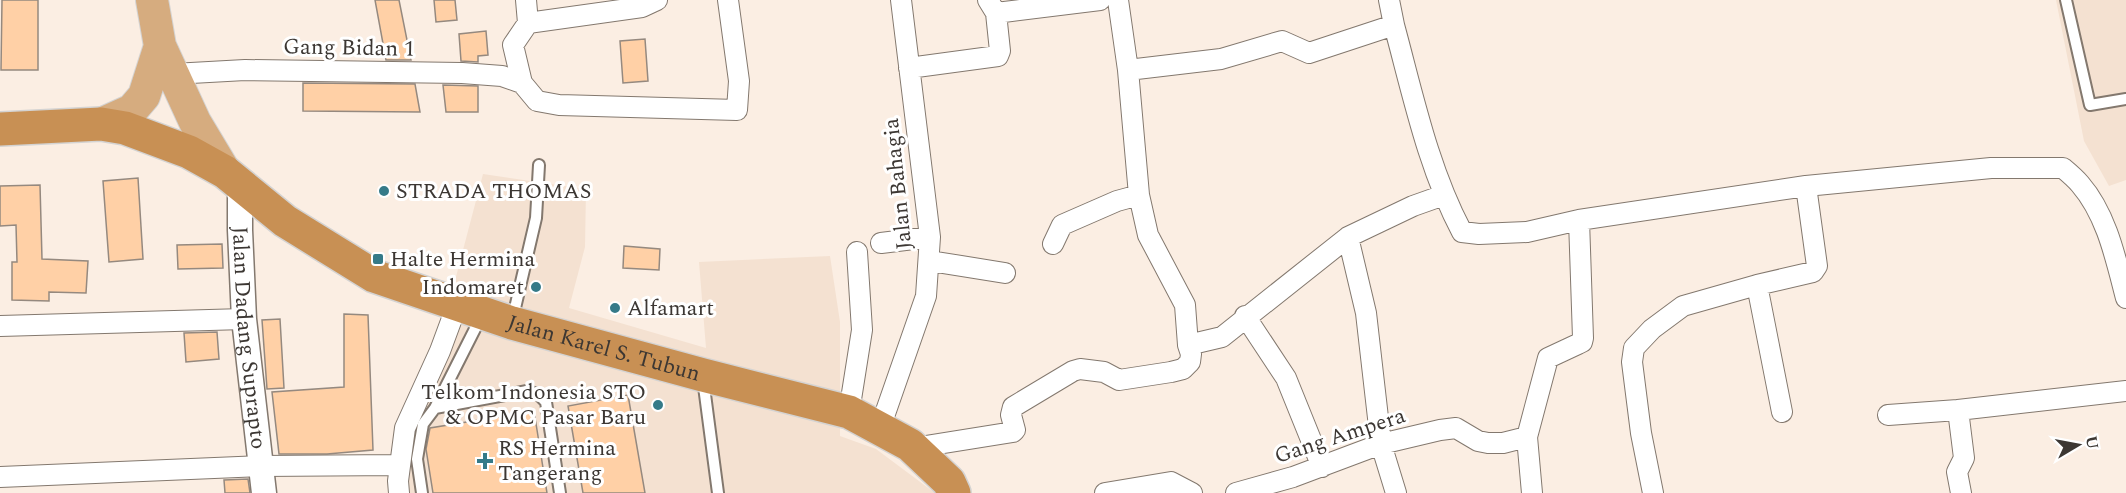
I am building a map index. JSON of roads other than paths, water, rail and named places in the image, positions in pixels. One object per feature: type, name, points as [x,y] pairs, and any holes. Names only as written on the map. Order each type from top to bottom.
[{"type":"highway","name":"Jalan Karel S. Tubun","points":[[0,129],[101,124],[125,128],[178,148],[233,178],[285,221],[374,276],[484,314],[703,375],[849,412],[913,448],[949,482],[954,493]]},
{"type":"main road","points":[[152,0],[167,60],[205,141],[233,178]]},
{"type":"main road","points":[[101,124],[132,110],[144,96],[167,60]]},
{"type":"street","points":[[526,0],[528,23],[513,45],[522,83],[537,101],[559,105],[737,110],[739,81],[728,0]]},
{"type":"street","points":[[528,23],[642,7],[657,0]]},
{"type":"street","name":"Jalan Bahagia","points":[[880,428],[926,296],[930,261],[930,237],[901,0]]},
{"type":"street","points":[[909,68],[998,56],[1000,51],[992,6],[1100,0]]},
{"type":"street","points":[[913,448],[1013,432],[1015,430],[1011,415],[1013,407],[1073,371],[1092,369],[1119,380],[1171,372],[1182,369],[1190,363],[1185,305],[1148,235],[1138,195],[1128,70],[1118,0]]},
{"type":"street","points":[[1389,0],[1417,112],[1444,195],[1462,232],[1479,234],[1527,232],[1579,220],[1806,186],[1991,168],[2063,168],[2080,184],[2093,202],[2113,247],[2126,298]]},
{"type":"street","points":[[1128,70],[1221,59],[1282,41],[1309,53],[1394,26]]},
{"type":"street","name":"Gang Bidan 1","points":[[167,60],[245,70],[462,73],[502,76],[522,83]]},
{"type":"street","name":"Jalan Dadang Suprapto","points":[[233,178],[240,230],[244,320],[264,493]]},
{"type":"street","points":[[1653,493],[1641,433],[1632,362],[1634,348],[1652,329],[1683,306],[1813,272],[1817,266],[1806,186]]},
{"type":"street","points":[[1053,244],[1062,225],[1138,195]]},
{"type":"street","points":[[1188,345],[1222,337],[1245,316],[1348,237],[1413,206],[1444,195]]},
{"type":"street","points":[[1532,493],[1527,437],[1548,358],[1582,342],[1583,338],[1579,220]]},
{"type":"street","points":[[881,243],[930,237]]},
{"type":"street","points":[[1348,237],[1366,313],[1381,444],[1396,493]]},
{"type":"street","points":[[849,412],[862,330],[857,252]]},
{"type":"street","points":[[930,261],[1005,273]]},
{"type":"street","points":[[1757,285],[1782,412]]},
{"type":"street","points":[[399,493],[398,481],[405,428],[440,351],[484,314]]},
{"type":"street","points":[[1245,316],[1286,378],[1322,467]]},
{"type":"street","points":[[0,326],[244,320]]},
{"type":"street","points":[[1888,415],[1958,410],[2126,391]]},
{"type":"street","points":[[1958,410],[1964,458],[1957,472],[1961,493]]},
{"type":"street","name":"Gang Ampera","points":[[1236,493],[1322,467],[1381,444],[1440,430],[1456,428],[1478,441],[1488,443],[1503,443],[1527,437]]},
{"type":"street","points":[[0,477],[260,466],[400,465]]},
{"type":"street","points":[[1105,493],[1171,482],[1192,493]]},
{"type":"lane","points":[[2066,0],[2090,105],[2126,99]]},
{"type":"lane","points":[[422,493],[417,459],[423,424],[435,408],[536,218],[538,165]]},
{"type":"lane","points":[[703,375],[718,493]]},
{"type":"lane","points":[[435,408],[527,391],[538,394],[546,402],[560,493]]},
{"type":"place","name":"STRADA THOMAS","points":[[384,191]]},
{"type":"place","name":"Halte Hermina","points":[[378,259]]},
{"type":"place","name":"Indomaret","points":[[536,287]]},
{"type":"place","name":"Alfamart","points":[[615,308]]},
{"type":"place","name":"Telkom Indonesia STO & OPMC Pasar Baru","points":[[658,405]]},
{"type":"place","name":"RS Hermina Tangerang","points":[[485,461]]}]
